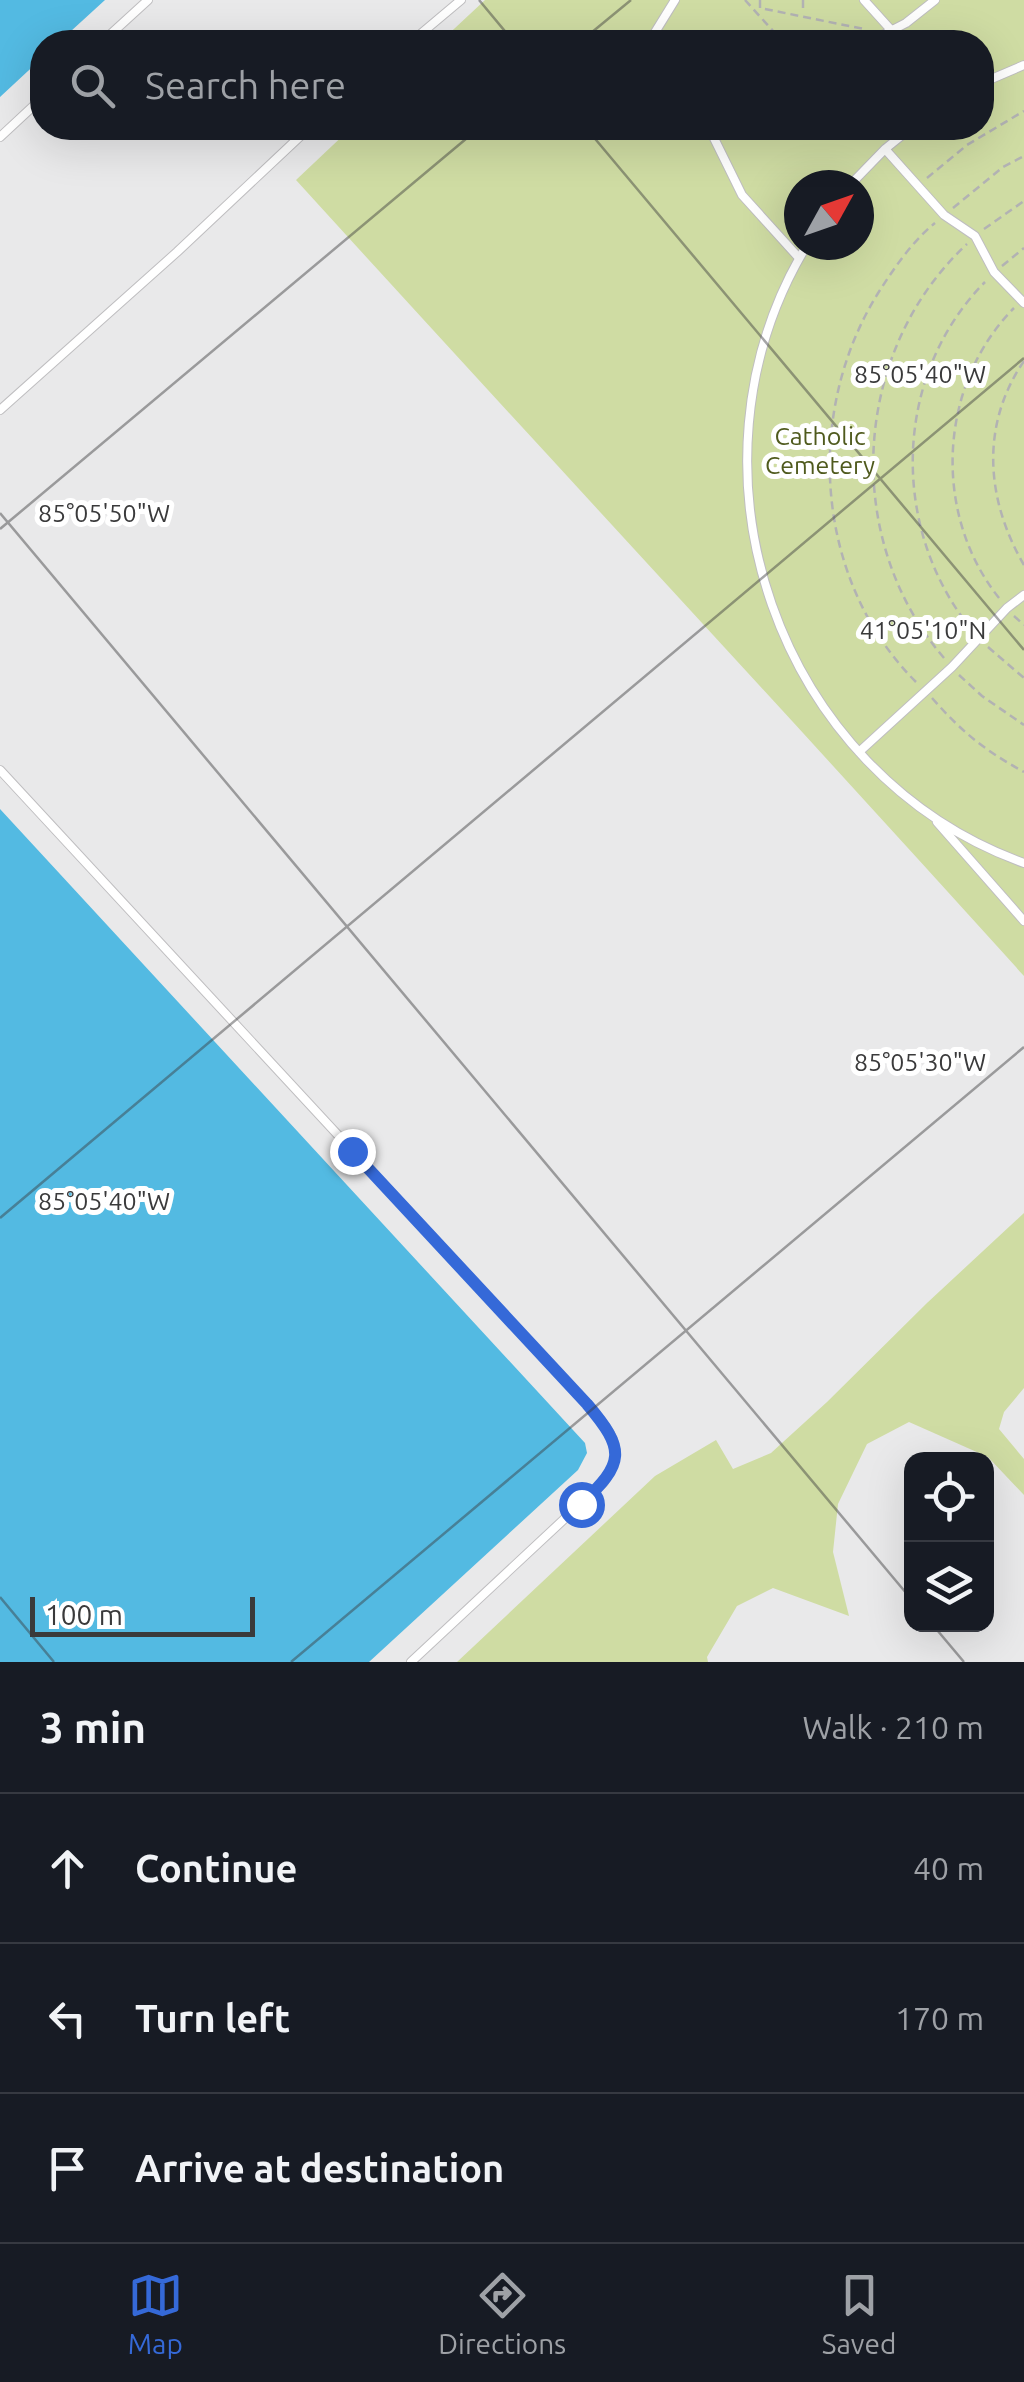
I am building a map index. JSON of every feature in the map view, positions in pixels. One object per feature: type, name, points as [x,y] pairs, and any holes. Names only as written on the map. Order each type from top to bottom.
[{"type":"lane","points":[[115,30],[148,0]]},
{"type":"lane","points":[[425,30],[461,0]]},
{"type":"lane","points":[[656,30],[675,0]]},
{"type":"lane","points":[[864,0],[887,30]]},
{"type":"lane","points":[[893,30],[935,0]]},
{"type":"lane","points":[[994,78],[1024,65]]},
{"type":"lane","points":[[0,137],[30,109]]},
{"type":"lane","points":[[0,410],[178,252],[296,140]]},
{"type":"lane","points":[[715,140],[742,195],[784,241]]},
{"type":"lane","points":[[865,170],[896,140]]},
{"type":"lane","points":[[885,149],[944,215],[976,236],[994,272],[1023,302]]},
{"type":"lane","points":[[798,260],[776,306],[754,382],[746,461],[750,514],[763,580],[786,642],[818,700],[859,752],[903,794],[987,847],[1024,863]]},
{"type":"lane","points":[[859,752],[952,668],[1024,595]]},
{"type":"lane","points":[[0,770],[587,1404],[610,1434],[616,1460],[604,1482],[411,1662]]},
{"type":"lane","points":[[927,812],[1024,921]]},
{"type":"lane","points":[[969,858],[987,847]]},
{"type":"path","points":[[745,0],[772,30]]},
{"type":"path","points":[[756,12],[760,0]]},
{"type":"path","points":[[803,0],[803,16]]},
{"type":"path","points":[[760,8],[874,30]]},
{"type":"path","points":[[994,128],[1024,111]]},
{"type":"path","points":[[918,186],[974,140]]},
{"type":"path","points":[[1024,156],[1003,167],[944,215],[892,269],[870,303],[840,377],[830,438],[832,511],[854,592],[895,658],[960,729],[1024,772]]},
{"type":"path","points":[[1024,202],[976,236],[933,281],[900,335],[880,394],[872,456],[878,519],[888,560],[914,617],[952,668],[982,696],[1024,725]]},
{"type":"path","points":[[1024,248],[994,272],[962,308],[938,349],[921,393],[912,440],[913,488],[926,547],[939,580],[980,640],[1024,678]]},
{"type":"path","points":[[1023,302],[994,332],[972,369],[958,409],[952,451],[954,494],[964,535],[982,574],[1024,625]]},
{"type":"path","points":[[1024,361],[1000,409],[992,455],[996,501],[1024,564]]},
{"type":"green space","name":"Catholic Cemetery","points":[[485,0],[1024,0],[1024,976],[296,180],[338,140],[994,140],[994,30],[453,30]]},
{"type":"green space","points":[[1024,1213],[1024,1388],[1004,1412],[999,1429],[1024,1459],[1024,1495],[994,1463],[994,1452],[977,1452],[909,1422],[867,1444],[838,1504],[833,1552],[849,1616],[773,1588],[737,1606],[707,1657],[708,1662],[457,1662],[655,1476],[716,1440],[733,1469],[771,1453]]},
{"type":"water","points":[[0,0],[105,0],[72,30],[30,30],[30,69],[0,97]]},
{"type":"water","points":[[0,809],[585,1443],[587,1453],[578,1470],[369,1662],[0,1662]]},
{"type":"route","points":[[352,1151],[604,1424],[615,1446],[616,1460],[604,1482],[581,1504]]}]
